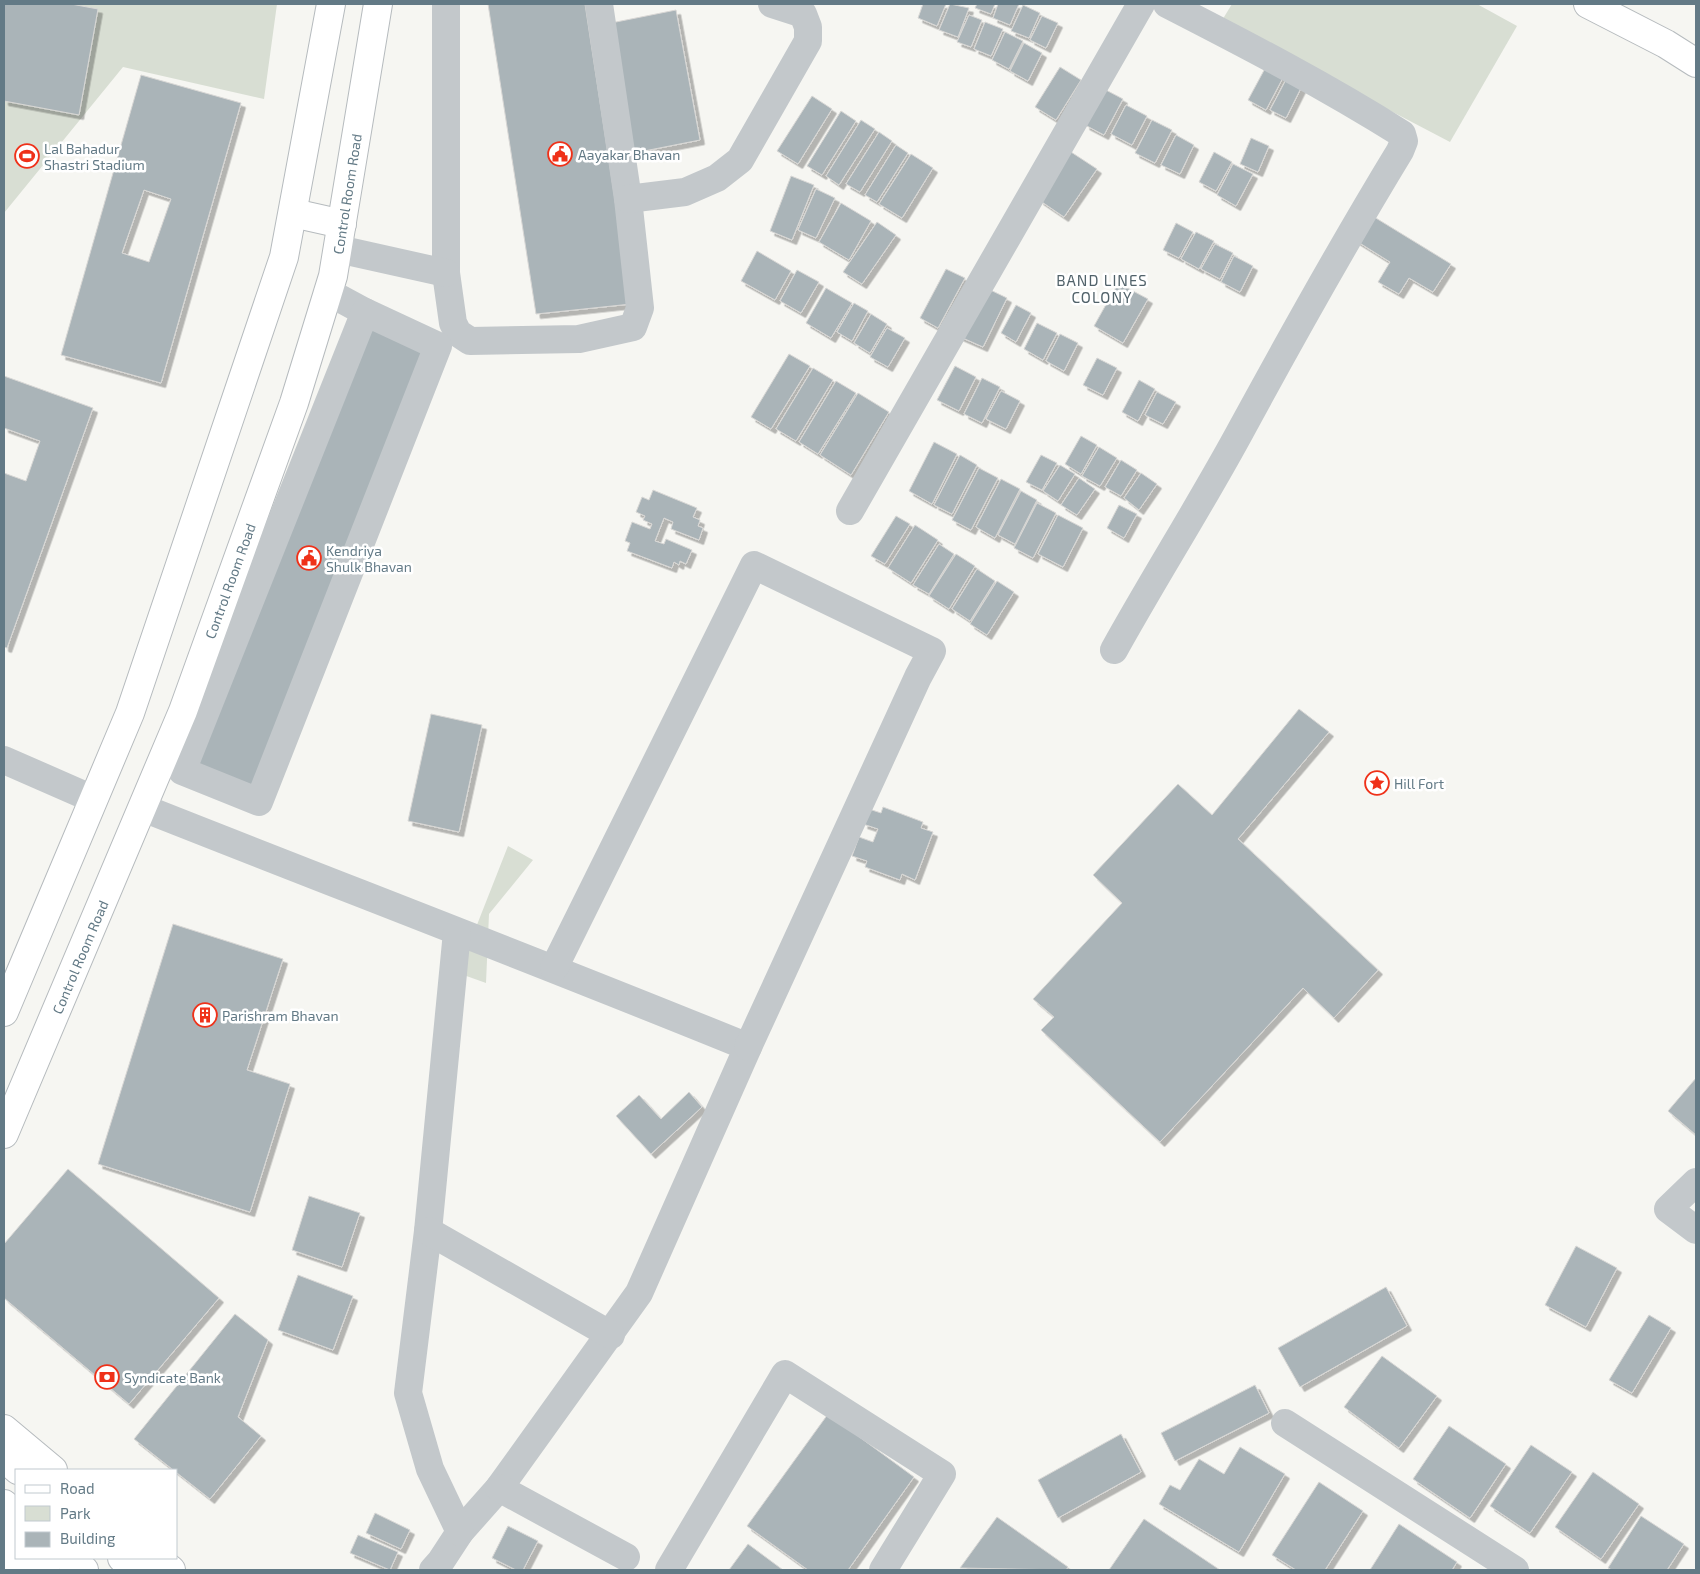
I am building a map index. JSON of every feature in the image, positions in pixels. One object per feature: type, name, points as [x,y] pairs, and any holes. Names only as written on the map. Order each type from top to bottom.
[{"type":"main road","points":[[4,1012],[136,694],[284,257],[331,4]]},
{"type":"main road","name":"Control Room Road","points":[[4,1134],[143,808],[171,766],[183,711],[294,403],[331,294],[342,241],[378,4]]},
{"type":"main road","points":[[1588,4],[1650,35],[1696,63]]},
{"type":"main road","points":[[293,213],[342,241]]},
{"type":"main road","points":[[4,1429],[52,1469]]},
{"type":"main road","points":[[4,1458],[17,1469]]},
{"type":"main road","points":[[4,1504],[15,1513]]},
{"type":"main road","points":[[4,1530],[15,1540]]},
{"type":"main road","points":[[24,1559],[84,1570]]},
{"type":"main road","points":[[123,1559],[136,1570]]},
{"type":"main road","points":[[157,1559],[171,1570]]},
{"type":"street","points":[[441,5],[446,272],[453,323],[458,333],[470,341],[579,339],[632,327],[640,308],[628,199],[600,4]]},
{"type":"street","points":[[628,199],[684,192],[717,178],[740,160],[808,41],[808,27],[803,14],[772,4]]},
{"type":"street","points":[[850,511],[1141,4]]},
{"type":"street","points":[[1114,650],[1236,439],[1273,368],[1404,142],[1402,134],[1346,99],[1167,4]]},
{"type":"street","points":[[342,241],[446,272]]},
{"type":"street","points":[[331,294],[438,346],[258,802],[171,766],[365,312]]},
{"type":"street","points":[[442,1567],[460,1532],[499,1488],[639,1293],[748,1047],[918,677],[932,651],[754,565],[554,968]]},
{"type":"street","points":[[4,760],[94,799]]},
{"type":"street","points":[[143,808],[457,932],[554,968],[748,1047]]},
{"type":"street","points":[[457,932],[428,1231],[408,1393],[430,1469],[460,1532]]},
{"type":"street","points":[[1696,1182],[1668,1210],[1696,1230]]},
{"type":"street","points":[[428,1231],[611,1334]]},
{"type":"street","points":[[669,1570],[785,1374],[942,1474],[882,1570]]},
{"type":"street","points":[[1285,1423],[1514,1570]]},
{"type":"street","points":[[499,1488],[626,1557]]},
{"type":"green space","name":"Lal Bahadur Shastri Stadium","points":[[4,4],[277,4],[264,99],[123,67],[4,213]]},
{"type":"green space","points":[[1232,4],[1477,4],[1517,26],[1450,142],[1221,22]]},
{"type":"green space","points":[[508,846],[533,860],[489,914],[486,983],[458,973]]},
{"type":"building","points":[[4,4],[71,4],[98,9],[79,115],[4,101]]},
{"type":"building","name":"Aayakar Bhavan","points":[[488,4],[585,4],[631,304],[536,314]]},
{"type":"building","points":[[923,4],[946,4],[937,26],[918,18]]},
{"type":"building","points":[[950,4],[969,8],[958,37],[939,30]]},
{"type":"building","points":[[977,4],[995,4],[991,14],[975,8]]},
{"type":"building","points":[[998,4],[1019,4],[1010,25],[993,18]]},
{"type":"building","points":[[1023,5],[1040,13],[1029,38],[1011,31]]},
{"type":"building","points":[[676,10],[700,140],[634,153],[611,23]]},
{"type":"building","points":[[969,15],[982,20],[971,47],[957,42]]},
{"type":"building","points":[[1042,16],[1058,23],[1046,48],[1030,40]]},
{"type":"building","points":[[985,22],[1003,29],[991,56],[974,49]]},
{"type":"building","points":[[1005,32],[1023,41],[1009,69],[992,60]]},
{"type":"building","points":[[1024,43],[1042,53],[1028,81],[1010,71]]},
{"type":"building","points":[[1269,61],[1287,70],[1266,110],[1248,100]]},
{"type":"building","points":[[1060,67],[1081,80],[1056,120],[1035,107]]},
{"type":"building","points":[[1290,72],[1305,80],[1286,118],[1270,110]]},
{"type":"building","points":[[141,75],[241,103],[161,383],[61,355]],"holes":[[[144,190],[171,199],[149,262],[122,253]]]},
{"type":"building","points":[[1104,89],[1123,99],[1104,135],[1085,125]]},
{"type":"building","points":[[812,96],[832,109],[798,164],[777,151]]},
{"type":"building","points":[[1126,105],[1147,116],[1132,145],[1111,134]]},
{"type":"building","points":[[841,111],[856,121],[822,175],[807,166]]},
{"type":"building","points":[[861,120],[875,129],[839,185],[826,176]]},
{"type":"building","points":[[1152,120],[1172,130],[1155,163],[1135,153]]},
{"type":"building","points":[[879,132],[892,141],[860,192],[846,184]]},
{"type":"building","points":[[1176,135],[1194,145],[1180,174],[1161,165]]},
{"type":"building","points":[[1251,138],[1269,146],[1258,172],[1240,164]]},
{"type":"building","points":[[896,145],[908,153],[877,202],[865,195]]},
{"type":"building","points":[[1071,152],[1097,169],[1064,217],[1039,200]]},
{"type":"building","points":[[1214,152],[1232,162],[1216,191],[1199,182]]},
{"type":"building","points":[[911,154],[933,168],[902,218],[879,204]]},
{"type":"building","points":[[1233,164],[1253,174],[1236,206],[1217,195]]},
{"type":"building","points":[[791,176],[814,185],[792,240],[770,231]]},
{"type":"building","points":[[816,189],[835,198],[816,238],[798,230]]},
{"type":"building","points":[[841,203],[871,221],[849,260],[819,242]]},
{"type":"building","points":[[1366,212],[1451,264],[1433,292],[1409,278],[1399,294],[1378,282],[1390,262],[1350,237]]},
{"type":"building","points":[[877,222],[896,235],[862,284],[843,272]]},
{"type":"building","points":[[1176,223],[1193,232],[1179,258],[1163,250]]},
{"type":"building","points":[[1196,232],[1214,241],[1199,269],[1181,259]]},
{"type":"building","points":[[1215,244],[1233,253],[1220,279],[1201,269]]},
{"type":"building","points":[[757,251],[791,271],[775,300],[741,281]]},
{"type":"building","points":[[1234,256],[1253,266],[1240,292],[1221,282]]},
{"type":"building","points":[[946,269],[965,278],[938,328],[920,318]]},
{"type":"building","points":[[797,270],[819,282],[801,313],[780,301]]},
{"type":"building","points":[[1118,283],[1148,299],[1123,343],[1094,326]]},
{"type":"building","points":[[980,285],[1007,298],[983,347],[956,335]]},
{"type":"building","points":[[826,288],[852,303],[831,338],[806,323]]},
{"type":"building","points":[[854,303],[868,311],[852,341],[837,332]]},
{"type":"building","points":[[1016,305],[1031,313],[1016,342],[1001,333]]},
{"type":"building","points":[[871,314],[887,324],[870,353],[854,343]]},
{"type":"building","points":[[1037,323],[1057,333],[1043,360],[1024,349]]},
{"type":"building","name":"Kendriya Shulk Bhavan","points":[[366,327],[424,350],[252,789],[194,766]]},
{"type":"building","points":[[887,328],[905,338],[888,367],[870,357]]},
{"type":"building","points":[[1060,334],[1078,343],[1064,371],[1046,361]]},
{"type":"building","points":[[789,354],[810,366],[771,429],[751,417]]},
{"type":"building","points":[[1097,358],[1117,368],[1103,395],[1083,385]]},
{"type":"building","points":[[955,366],[976,377],[959,411],[937,400]]},
{"type":"building","points":[[813,368],[833,380],[796,441],[776,429]]},
{"type":"building","points":[[4,376],[93,408],[7,648],[4,647],[4,473],[26,481],[40,441],[4,428]]},
{"type":"building","points":[[982,378],[1000,387],[982,423],[964,414]]},
{"type":"building","points":[[1139,380],[1155,389],[1138,421],[1122,412]]},
{"type":"building","points":[[836,381],[856,393],[818,454],[799,442]]},
{"type":"building","points":[[1001,391],[1020,401],[1006,429],[986,419]]},
{"type":"building","points":[[1157,392],[1176,402],[1163,424],[1145,415]]},
{"type":"building","points":[[858,393],[889,412],[851,475],[820,455]]},
{"type":"building","points":[[1081,436],[1097,445],[1081,474],[1065,464]]},
{"type":"building","points":[[934,442],[957,454],[932,504],[909,491]]},
{"type":"building","points":[[1099,447],[1117,458],[1100,486],[1082,476]]},
{"type":"building","points":[[960,455],[977,465],[952,514],[934,505]]},
{"type":"building","points":[[1041,455],[1057,463],[1042,490],[1026,482]]},
{"type":"building","points":[[1121,460],[1137,470],[1121,496],[1105,487]]},
{"type":"building","points":[[1060,465],[1075,474],[1058,501],[1043,491]]},
{"type":"building","points":[[979,468],[998,478],[971,530],[952,520]]},
{"type":"building","points":[[1141,473],[1157,484],[1139,510],[1124,498]]},
{"type":"building","points":[[1079,478],[1095,489],[1077,515],[1061,505]]},
{"type":"building","points":[[1001,479],[1020,489],[995,538],[976,527]]},
{"type":"building","points":[[653,490],[697,508],[693,517],[700,520],[698,526],[703,528],[699,540],[671,529],[673,522],[664,518],[655,541],[664,544],[666,539],[692,550],[686,564],[680,561],[679,565],[674,562],[672,568],[627,551],[630,543],[625,541],[632,522],[650,529],[652,524],[643,520],[645,516],[636,512],[642,497],[649,500]]},
{"type":"building","points":[[1021,491],[1037,500],[1015,544],[998,535]]},
{"type":"building","points":[[1037,503],[1056,513],[1033,558],[1014,548]]},
{"type":"building","points":[[1119,505],[1137,514],[1124,538],[1107,528]]},
{"type":"building","points":[[1058,515],[1083,528],[1063,567],[1038,554]]},
{"type":"building","points":[[896,516],[910,524],[885,564],[871,556]]},
{"type":"building","points":[[915,525],[938,540],[911,583],[888,568]]},
{"type":"building","points":[[939,544],[954,554],[929,594],[913,585]]},
{"type":"building","points":[[956,554],[975,566],[949,609],[929,596]]},
{"type":"building","points":[[977,569],[995,581],[970,621],[952,609]]},
{"type":"building","points":[[997,581],[1014,592],[987,635],[970,624]]},
{"type":"building","points":[[1299,709],[1329,732],[1238,839],[1378,970],[1334,1018],[1303,988],[1160,1142],[1041,1030],[1054,1017],[1033,999],[1122,903],[1093,875],[1178,784],[1212,815]]},
{"type":"building","points":[[431,714],[482,725],[459,832],[408,821]]},
{"type":"building","points":[[883,807],[923,822],[921,828],[933,832],[915,880],[902,874],[900,880],[865,867],[867,861],[852,856],[859,837],[873,842],[878,829],[863,824],[869,809],[881,813]]},
{"type":"building","name":"Parishram Bhavan","points":[[173,924],[283,959],[247,1070],[290,1084],[250,1212],[98,1164]]},
{"type":"building","points":[[1696,1078],[1696,1135],[1668,1111]]},
{"type":"building","points":[[689,1092],[702,1107],[651,1154],[616,1116],[639,1095],[661,1119]]},
{"type":"building","points":[[68,1169],[219,1298],[129,1404],[4,1298],[4,1244]]},
{"type":"building","points":[[309,1196],[360,1213],[342,1267],[292,1250]]},
{"type":"building","points":[[1576,1246],[1617,1268],[1586,1327],[1545,1305]]},
{"type":"building","points":[[298,1275],[353,1296],[333,1350],[278,1330]]},
{"type":"building","points":[[1386,1287],[1407,1326],[1300,1387],[1278,1348]]},
{"type":"building","points":[[235,1314],[268,1340],[238,1417],[261,1436],[210,1499],[178,1474],[178,1469],[172,1469],[134,1439]]},
{"type":"building","points":[[1649,1315],[1671,1328],[1632,1393],[1609,1380]]},
{"type":"building","points":[[1382,1356],[1437,1396],[1399,1448],[1344,1407]]},
{"type":"building","points":[[1255,1385],[1269,1413],[1175,1461],[1161,1433]]},
{"type":"building","points":[[828,1414],[914,1477],[848,1570],[808,1570],[747,1526]]},
{"type":"building","points":[[1449,1426],[1506,1464],[1470,1518],[1413,1479]]},
{"type":"building","points":[[1121,1434],[1141,1472],[1058,1518],[1038,1480]]},
{"type":"building","points":[[1531,1445],[1572,1472],[1530,1533],[1490,1506]]},
{"type":"building","points":[[1240,1447],[1285,1474],[1239,1552],[1159,1504],[1170,1485],[1180,1490],[1199,1459],[1224,1474]]},
{"type":"building","points":[[1593,1472],[1639,1504],[1601,1559],[1555,1527]]},
{"type":"building","points":[[1319,1482],[1363,1511],[1325,1570],[1296,1570],[1272,1555]]},
{"type":"building","points":[[375,1513],[410,1530],[401,1549],[366,1533]]},
{"type":"building","points":[[1641,1516],[1684,1544],[1667,1570],[1612,1570],[1608,1568]]},
{"type":"building","points":[[997,1517],[1068,1567],[1066,1570],[960,1568]]},
{"type":"building","points":[[1144,1519],[1220,1570],[1109,1570]]},
{"type":"building","points":[[1399,1524],[1457,1562],[1452,1570],[1370,1570]]},
{"type":"building","points":[[508,1526],[538,1541],[523,1570],[516,1570],[492,1558]]},
{"type":"building","points":[[358,1535],[398,1552],[390,1570],[350,1553]]},
{"type":"building","points":[[748,1544],[783,1570],[729,1570]]},
{"type":"place","name":"Aayakar Bhavan","points":[[560,154]]},
{"type":"place","name":"Lal Bahadur Shastri Stadium","points":[[27,156]]},
{"type":"place","name":"Kendriya Shulk Bhavan","points":[[309,558]]},
{"type":"place","name":"Hill Fort","points":[[1377,783]]},
{"type":"place","name":"Parishram Bhavan","points":[[205,1015]]},
{"type":"place","name":"Syndicate Bank","points":[[107,1377]]},
{"type":"district","name":"BAND LINES COLONY","points":[[1102,288]]}]
